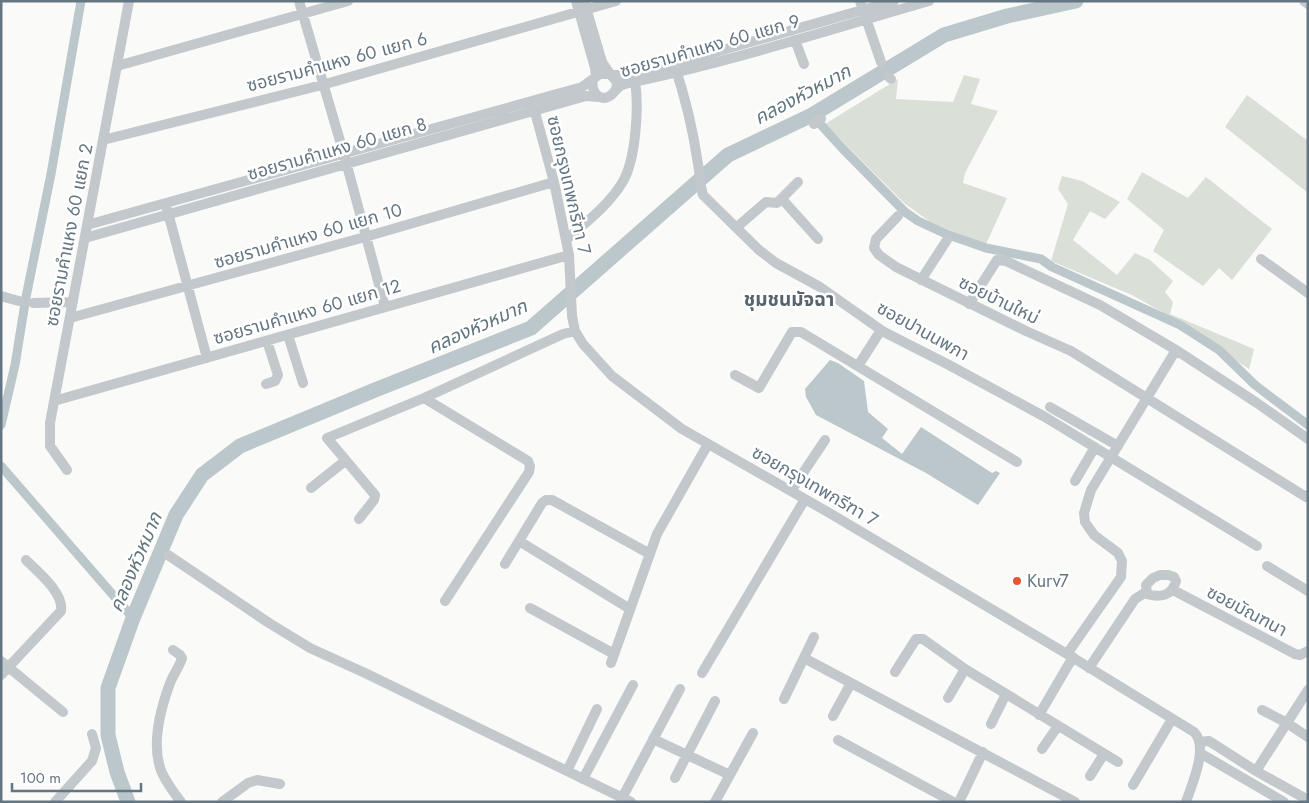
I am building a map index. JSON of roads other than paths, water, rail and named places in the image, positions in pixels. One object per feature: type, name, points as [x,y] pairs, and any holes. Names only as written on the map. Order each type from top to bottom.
[{"type":"street","name":"ซอยรามคำแหง 60 แยก 2","points":[[67,470],[50,446],[50,430],[129,1]]},
{"type":"street","points":[[299,1],[322,85],[345,158],[385,307]]},
{"type":"street","points":[[117,66],[348,1]]},
{"type":"street","points":[[576,1],[584,8],[602,62],[616,82],[616,90],[607,97],[599,97],[592,87],[596,68],[584,8]]},
{"type":"street","name":"ซอยรามคำแหง 60 แยก 6","points":[[103,140],[322,85],[584,8],[616,1]]},
{"type":"street","name":"ซอยรามคำแหง 60 แยก 9","points":[[616,90],[621,85],[894,1]]},
{"type":"street","name":"ซอยรามคำแหง 60 แยก 9","points":[[611,75],[676,68],[796,40],[862,10],[928,1]]},
{"type":"street","points":[[1304,1],[1308,4]]},
{"type":"street","points":[[862,10],[881,62]]},
{"type":"street","points":[[796,40],[804,64]]},
{"type":"street","name":"ซอยปานนพภา","points":[[676,68],[703,195],[759,250],[776,263],[820,287],[882,330],[1028,408],[1257,546]]},
{"type":"street","points":[[595,78],[604,73],[611,75]]},
{"type":"street","name":"ซอยรามคำแหง 60 แยก 8","points":[[87,225],[253,178],[345,158],[534,105],[582,87],[595,78]]},
{"type":"street","points":[[566,240],[602,209],[623,182],[634,147],[637,96],[635,81]]},
{"type":"street","name":"ซอยรามคำแหง 60 แยก 8","points":[[534,105],[586,96],[599,97]]},
{"type":"street","name":"ซอยกรุงเทพกรีฑา 7","points":[[534,105],[554,182],[570,260],[572,316],[575,331],[583,344],[612,376],[682,429],[805,499],[1070,656],[1194,732],[1200,742]]},
{"type":"street","name":"ซอยรามคำแหง 60 แยก 8","points":[[85,238],[256,189],[345,158]]},
{"type":"street","points":[[253,178],[256,189]]},
{"type":"street","name":"ซอยรามคำแหง 60 แยก 10","points":[[70,318],[554,182]]},
{"type":"street","points":[[737,227],[766,202],[773,204],[782,199],[798,182]]},
{"type":"street","points":[[782,199],[818,239]]},
{"type":"street","points":[[166,203],[206,358]]},
{"type":"street","name":"ซอยบ้านใหม่","points":[[898,216],[876,239],[874,248],[879,255],[890,263],[969,304],[1071,351],[1307,496]]},
{"type":"street","points":[[921,280],[947,240]]},
{"type":"street","points":[[1261,259],[1308,293]]},
{"type":"street","name":"ซอยรามคำแหง 60 แยก 12","points":[[54,401],[385,307],[570,260]]},
{"type":"street","points":[[969,304],[997,260],[1006,261],[1100,305],[1176,350],[1308,439]]},
{"type":"street","points":[[1,296],[18,301]]},
{"type":"street","points":[[33,302],[73,302]]},
{"type":"street","points":[[858,366],[882,330]]},
{"type":"street","points":[[359,519],[374,500],[375,495],[327,438],[424,398],[554,338],[575,331]]},
{"type":"street","points":[[735,375],[759,388],[792,332],[802,332],[1017,462]]},
{"type":"street","points":[[288,335],[303,383]]},
{"type":"street","points":[[266,384],[275,381],[278,375],[267,341]]},
{"type":"street","points":[[1039,715],[1070,656],[1121,577],[1122,561],[1118,553],[1094,535],[1085,522],[1084,513],[1091,490],[1176,350]]},
{"type":"street","points":[[424,398],[528,461],[530,466],[529,472],[445,601]]},
{"type":"street","points":[[1050,407],[1118,446]]},
{"type":"street","points":[[791,491],[825,440]]},
{"type":"street","points":[[530,608],[613,658],[657,534],[708,444]]},
{"type":"street","points":[[1075,481],[1095,447]]},
{"type":"street","points":[[311,488],[346,461]]},
{"type":"street","points":[[702,673],[805,499]]},
{"type":"street","points":[[505,564],[542,503],[546,500],[552,500],[650,554]]},
{"type":"street","points":[[519,541],[630,609]]},
{"type":"street","points":[[168,555],[269,623],[310,648],[626,800],[653,739],[680,689]]},
{"type":"street","points":[[1,676],[5,664],[61,612],[62,608],[59,598],[50,584],[26,560]]},
{"type":"street","points":[[1266,566],[1308,591]]},
{"type":"street","name":"ซอยมัณฑนา","points":[[1146,592],[1146,585],[1150,580],[1164,575],[1174,577],[1176,582],[1173,590],[1294,654],[1300,655],[1308,651]]},
{"type":"street","points":[[1089,668],[1135,599],[1146,592],[1150,595],[1158,596],[1166,595],[1173,590]]},
{"type":"street","points":[[784,699],[814,637]]},
{"type":"street","points":[[895,672],[916,639],[919,638],[965,669],[1118,762]]},
{"type":"street","points":[[173,650],[182,658],[169,684],[162,708],[158,739],[158,758],[162,772],[181,802]]},
{"type":"street","points":[[804,658],[1075,802]]},
{"type":"street","points":[[5,664],[63,712]]},
{"type":"street","points":[[948,698],[965,669]]},
{"type":"street","points":[[833,716],[851,683]]},
{"type":"street","points":[[583,779],[633,685]]},
{"type":"street","points":[[1256,771],[1308,690]]},
{"type":"street","points":[[991,724],[1006,694]]},
{"type":"street","points":[[675,778],[715,701]]},
{"type":"street","points":[[567,771],[597,709]]},
{"type":"street","points":[[1262,710],[1308,737]]},
{"type":"street","points":[[1132,785],[1172,719]]},
{"type":"street","points":[[1042,749],[1058,726]]},
{"type":"street","points":[[716,802],[753,733]]},
{"type":"street","points":[[55,802],[92,761],[96,748],[92,734]]},
{"type":"street","points":[[653,739],[730,775]]},
{"type":"street","points":[[838,740],[953,802]]},
{"type":"street","points":[[1186,802],[1200,753],[1200,742],[1209,741],[1256,771],[1308,800]]},
{"type":"street","points":[[959,802],[983,752]]},
{"type":"street","points":[[1200,753],[1284,802]]},
{"type":"street","points":[[1090,776],[1104,754]]},
{"type":"street","points":[[222,802],[248,783],[257,780],[280,784]]},
{"type":"street","points":[[604,802],[608,791]]},
{"type":"waterway","points":[[1,425],[15,365],[81,1]]},
{"type":"waterway","name":"คลองหัวหมาก","points":[[128,802],[117,772],[108,735],[108,688],[133,618],[176,515],[202,475],[240,446],[531,328],[728,155],[812,115],[944,35],[1007,16],[1076,1]]},
{"type":"waterway","points":[[812,115],[905,212],[918,221],[946,234],[986,248],[1041,259],[1052,267],[1180,325],[1219,350],[1255,385],[1308,425]]},
{"type":"waterway","points":[[1,466],[133,618]]},
{"type":"place","name":"Kurv7","points":[[1017,581]]},
{"type":"district","name":"ชุมชนมัจฉา","points":[[789,299]]}]
